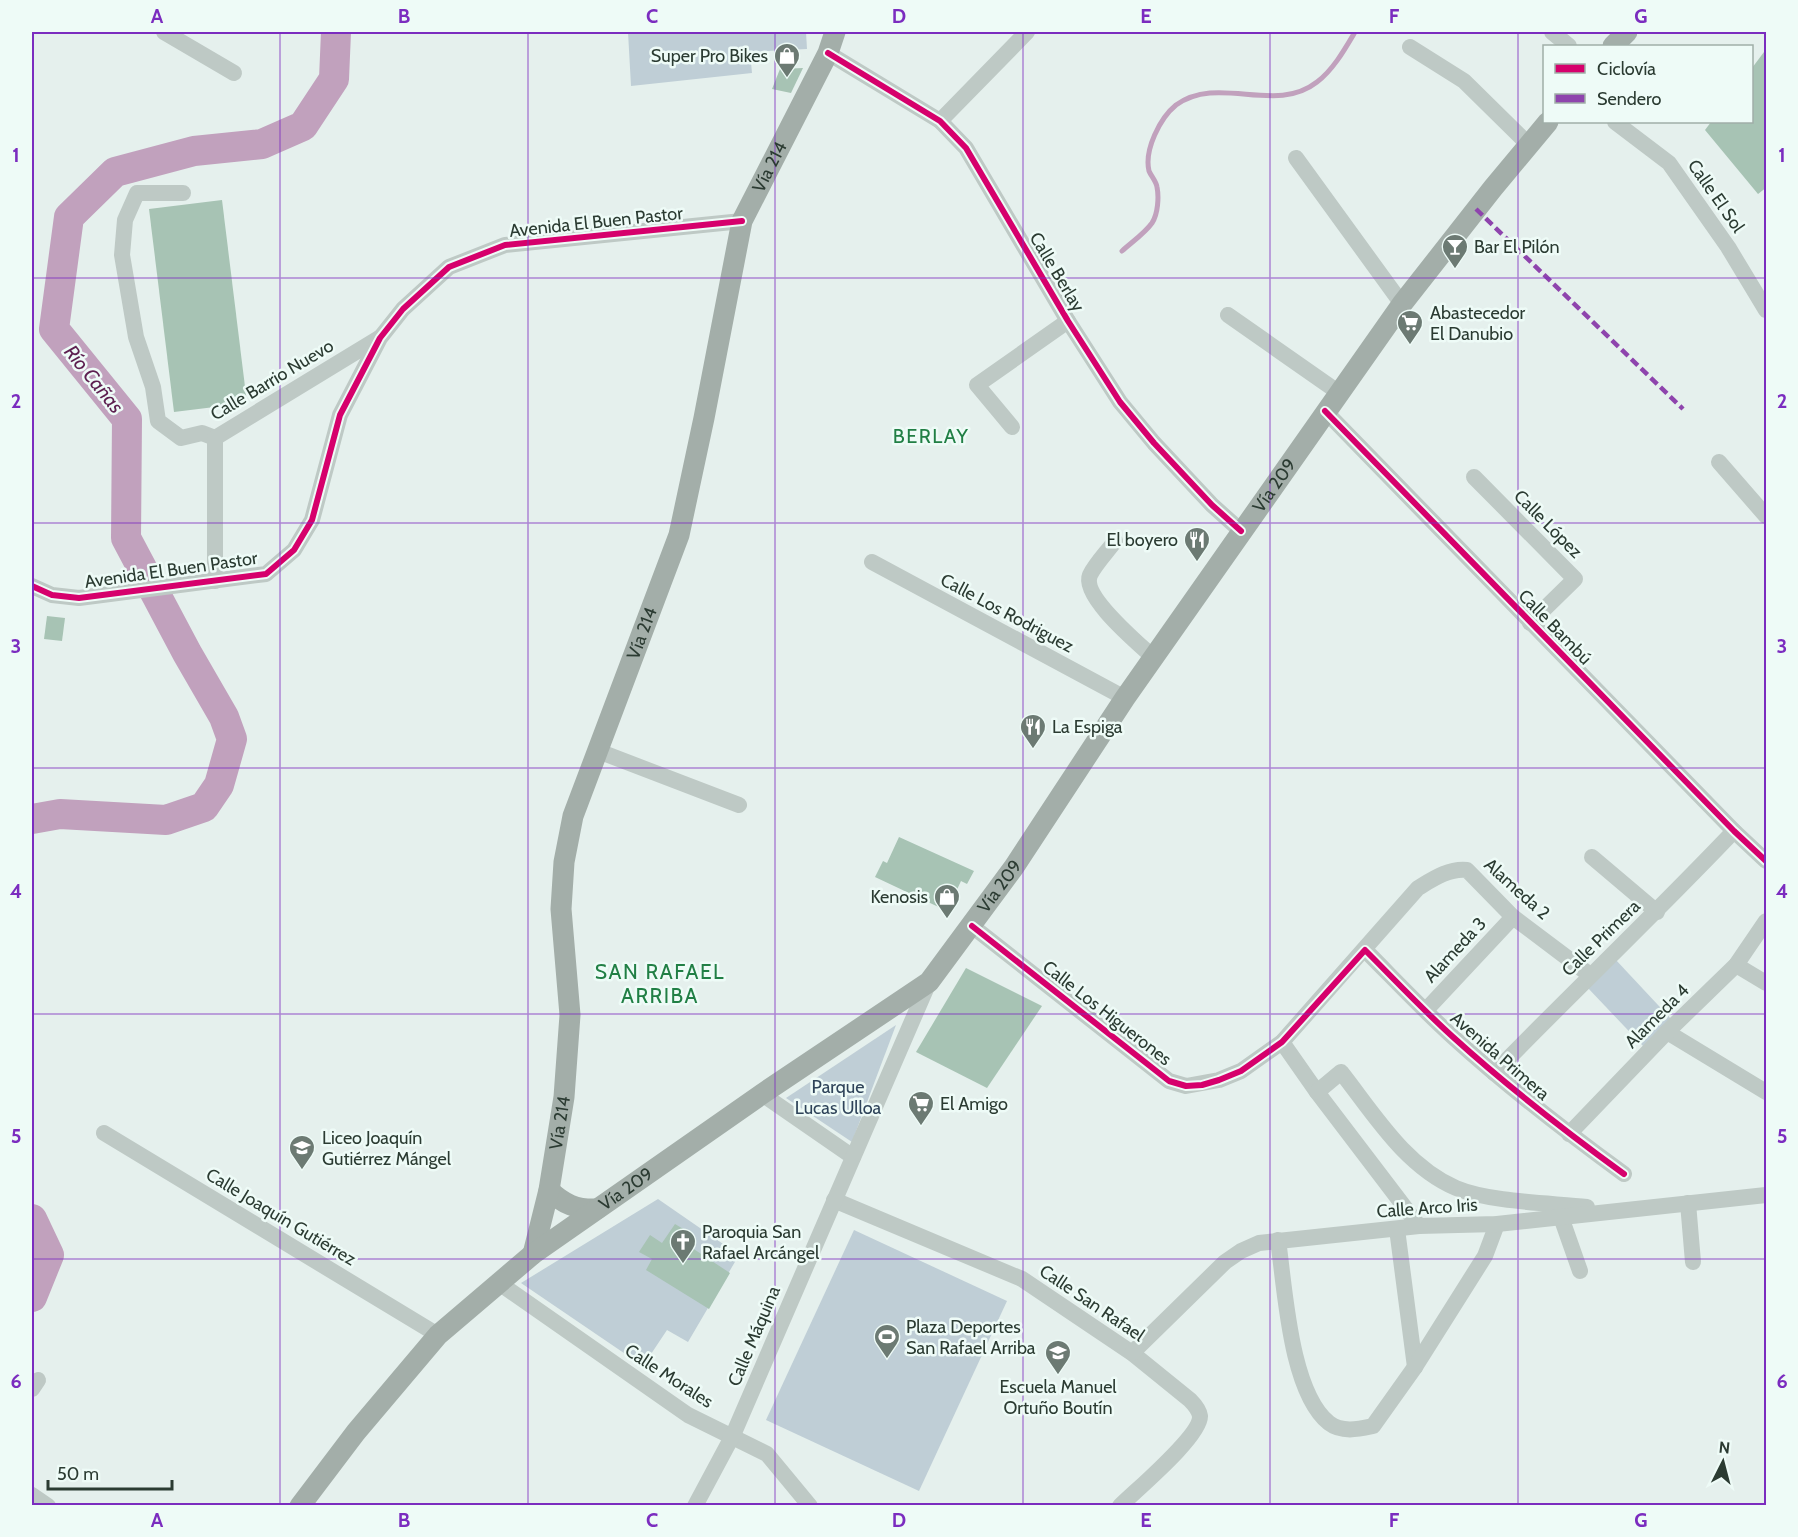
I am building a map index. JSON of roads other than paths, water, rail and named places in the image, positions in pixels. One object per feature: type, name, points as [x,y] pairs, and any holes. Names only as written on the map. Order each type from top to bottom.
[{"type":"main road","name":"Vía 214","points":[[533,1254],[549,1190],[564,1097],[570,1015],[561,909],[564,861],[573,816],[679,535],[705,418],[742,221],[828,53],[835,32]]},
{"type":"main road","points":[[1614,45],[1627,32]]},
{"type":"main road","name":"Vía 209","points":[[300,1506],[356,1432],[438,1335],[533,1254],[762,1094],[929,982],[1014,867],[1153,657],[1401,304],[1547,123]]},
{"type":"main road","points":[[549,1190],[565,1204],[575,1208],[597,1209]]},
{"type":"street","points":[[164,32],[234,73]]},
{"type":"street","points":[[939,121],[1027,32]]},
{"type":"street","points":[[1552,32],[1568,45]]},
{"type":"street","points":[[1410,47],[1464,81],[1529,145]]},
{"type":"street","name":"Calle Berlay","points":[[828,53],[939,121],[966,148],[1068,321],[1120,402],[1204,497],[1241,531]]},
{"type":"street","name":"Calle El Sol","points":[[1616,123],[1669,163],[1728,248],[1767,310]]},
{"type":"street","points":[[1296,158],[1401,304]]},
{"type":"street","points":[[183,193],[137,194],[125,220],[122,255],[136,336],[153,387],[158,421],[181,438],[202,433],[215,438]]},
{"type":"street","name":"Avenida El Buen Pastor","points":[[32,586],[52,595],[79,598],[266,574],[294,550],[312,520],[340,415],[380,338],[403,309],[449,267],[505,246],[742,221]]},
{"type":"street","points":[[1228,315],[1338,392]]},
{"type":"street","points":[[1012,427],[977,385],[1068,321]]},
{"type":"street","name":"Calle Barrio Nuevo","points":[[215,581],[215,438],[380,338]]},
{"type":"street","name":"Calle Bambú","points":[[1325,411],[1734,831],[1767,861]]},
{"type":"street","points":[[1719,462],[1767,516]]},
{"type":"street","name":"Calle López","points":[[1474,477],[1575,579],[1530,623]]},
{"type":"street","points":[[1115,540],[1090,576],[1089,585],[1096,600],[1153,657]]},
{"type":"street","name":"Calle Los Rodriguez","points":[[872,562],[1125,698]]},
{"type":"street","points":[[598,750],[739,805]]},
{"type":"street","name":"Calle Primera","points":[[1494,1073],[1590,975],[1657,912],[1734,831]]},
{"type":"street","points":[[1592,857],[1657,912]]},
{"type":"street","name":"Alameda 2","points":[[1365,950],[1418,888],[1433,878],[1458,869],[1467,870],[1513,916],[1590,975]]},
{"type":"street","name":"Alameda 3","points":[[1426,1010],[1513,916]]},
{"type":"street","name":"Alameda 4","points":[[1569,1134],[1667,1032],[1736,965],[1767,921]]},
{"type":"street","name":"Calle Los Higuerones","points":[[972,926],[1169,1081],[1186,1086],[1219,1080],[1241,1071],[1282,1042],[1365,950]]},
{"type":"street","name":"Avenida Primera","points":[[1365,950],[1494,1073],[1569,1134],[1624,1174]]},
{"type":"street","points":[[1736,965],[1767,983]]},
{"type":"street","name":"Calle Máquina","points":[[695,1506],[733,1435],[929,982]]},
{"type":"street","points":[[1667,1032],[1767,1092]]},
{"type":"street","points":[[1282,1042],[1419,1226]]},
{"type":"street","points":[[1317,1092],[1341,1072],[1398,1145],[1416,1163],[1438,1179],[1458,1189],[1519,1201],[1626,1210]]},
{"type":"street","points":[[762,1094],[853,1157]]},
{"type":"street","name":"Calle Joaquín Gutiérrez","points":[[104,1133],[438,1335]]},
{"type":"street","name":"Calle Arco Iris","points":[[1132,1353],[1226,1262],[1241,1251],[1259,1243],[1419,1226],[1497,1224],[1767,1195]]},
{"type":"street","name":"Calle San Rafael","points":[[834,1200],[1022,1279],[1132,1353],[1190,1400],[1200,1416],[1195,1431],[1184,1445],[1120,1506]]},
{"type":"street","points":[[1688,1203],[1693,1263]]},
{"type":"street","points":[[1561,1217],[1580,1271]]},
{"type":"street","points":[[1278,1240],[1293,1348],[1300,1376],[1314,1404],[1329,1423],[1342,1429],[1359,1429],[1373,1426],[1415,1367],[1485,1256],[1497,1224]]},
{"type":"street","points":[[1397,1229],[1415,1367]]},
{"type":"street","name":"Calle Morales","points":[[499,1283],[688,1415],[733,1435],[767,1454],[810,1506]]},
{"type":"street","points":[[32,1495],[48,1506]]},
{"type":"waterway","name":"Río Cañas","points":[[32,819],[60,814],[166,820],[204,807],[219,785],[232,739],[224,717],[126,538],[127,419],[54,329],[69,217],[115,172],[194,151],[262,144],[303,126],[334,79],[336,32]]},
{"type":"waterway","points":[[1122,251],[1146,230],[1156,215],[1158,191],[1149,171],[1149,154],[1159,126],[1176,105],[1193,96],[1210,93],[1265,96],[1301,91],[1317,82],[1328,72],[1355,32]]},
{"type":"waterway","name":"Río Cañas","points":[[32,1219],[49,1255],[32,1297]]},
{"type":"place","name":"Super Pro Bikes","points":[[787,79]]},
{"type":"place","name":"Bar El Pilón","points":[[1455,270]]},
{"type":"place","name":"Abastecedor El Danubio","points":[[1410,346]]},
{"type":"place","name":"El boyero","points":[[1197,563]]},
{"type":"place","name":"La Espiga","points":[[1033,750]]},
{"type":"place","name":"Kenosis","points":[[947,920]]},
{"type":"place","name":"El Amigo","points":[[921,1127]]},
{"type":"place","name":"Liceo Joaquín Gutiérrez Mángel","points":[[302,1171]]},
{"type":"place","name":"Paroquia San Rafael Arcángel","points":[[683,1265]]},
{"type":"place","name":"Plaza Deportes San Rafael Arriba","points":[[887,1360]]},
{"type":"place","name":"Escuela Manuel Ortuño Boutín","points":[[1058,1376]]},
{"type":"district","name":"BERLAY","points":[[931,436]]},
{"type":"district","name":"SAN RAFAEL ARRIBA","points":[[660,984]]},
{"type":"park label","name":"Parque Lucas Ulloa","points":[[838,1097]]}]
